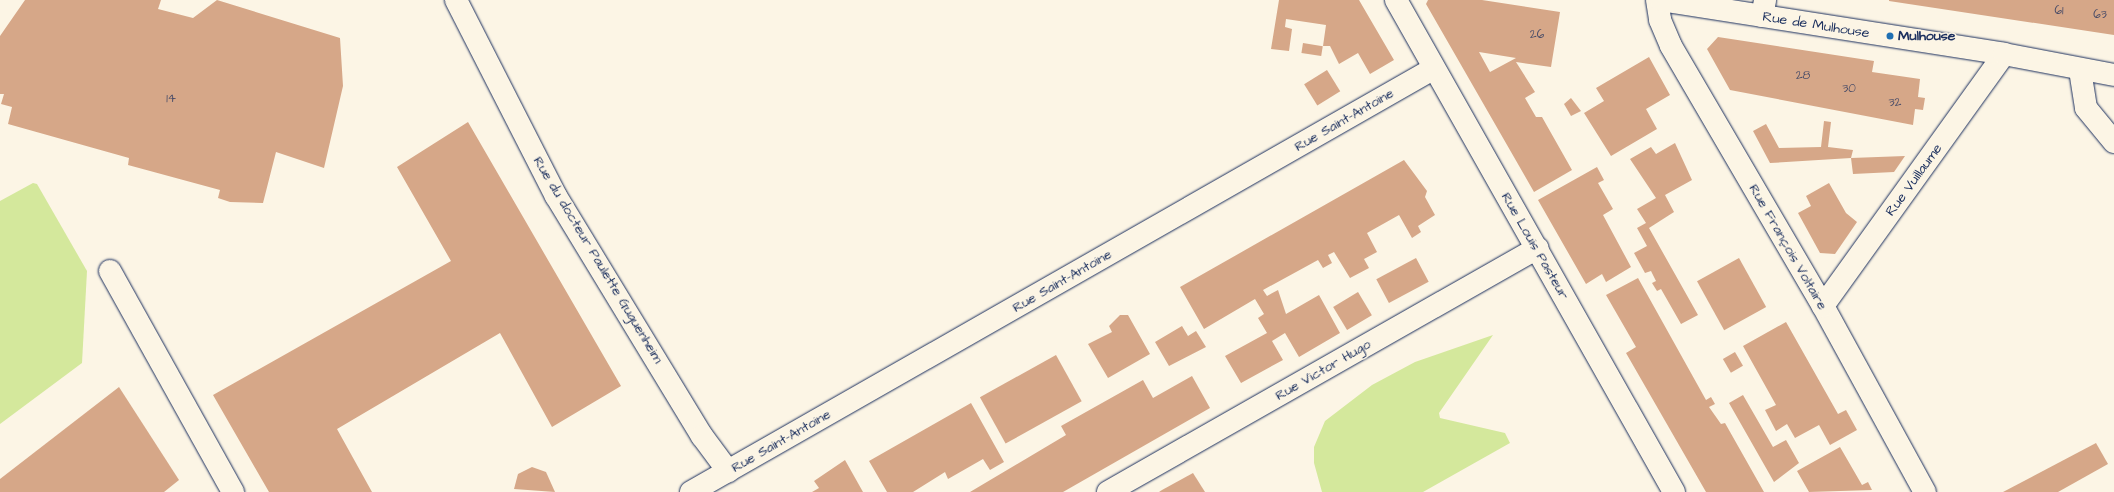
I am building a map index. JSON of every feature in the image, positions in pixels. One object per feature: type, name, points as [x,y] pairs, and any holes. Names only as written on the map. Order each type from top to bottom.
[{"type":"street","name":"Rue du docteur Paulette Guguenheim","points":[[456,0],[556,196],[702,436],[728,471]]},
{"type":"street","name":"Rue Louis Pasteur","points":[[1396,0],[1433,69],[1537,248],[1674,492]]},
{"type":"street","name":"Rue François Voltaire","points":[[1657,0],[1671,46],[1823,306],[1925,492]]},
{"type":"street","name":"Rue de Mulhouse","points":[[1660,0],[1764,8],[2080,70],[2114,75]]},
{"type":"street","name":"Rue Vuillaume","points":[[1823,306],[2004,54]]},
{"type":"street","name":"Rue Saint-Antoine","points":[[691,492],[1433,69]]},
{"type":"street","points":[[2080,70],[2086,108],[2114,142]]},
{"type":"street","name":"Rue Victor Hugo","points":[[1108,492],[1537,248]]},
{"type":"street","points":[[110,271],[233,492]]},
{"type":"green space","points":[[33,183],[37,184],[87,271],[82,363],[0,424],[0,201]]},
{"type":"green space","points":[[1493,335],[1439,413],[1440,418],[1505,433],[1510,443],[1423,492],[1322,492],[1314,463],[1314,447],[1325,421],[1372,385],[1415,362]]},
{"type":"building","points":[[25,0],[161,0],[158,9],[193,18],[217,0],[340,38],[343,86],[324,168],[276,152],[263,203],[230,202],[218,198],[220,190],[128,165],[129,158],[8,124],[12,107],[1,104],[4,94],[0,94],[0,36]]},
{"type":"building","points":[[1279,0],[1359,0],[1394,60],[1370,74],[1358,53],[1339,64],[1330,46],[1323,46],[1326,25],[1286,19],[1285,27],[1292,29],[1289,51],[1271,49]]},
{"type":"building","points":[[1428,0],[1482,0],[1560,12],[1551,67],[1516,62],[1535,92],[1525,98],[1536,117],[1542,117],[1572,170],[1534,192],[1426,4]],"holes":[[[1479,52],[1516,58],[1490,72]]]},
{"type":"building","points":[[2114,0],[2114,35],[1889,1]]},
{"type":"building","points":[[1718,37],[1874,61],[1872,72],[1920,79],[1918,97],[1925,98],[1923,110],[1915,109],[1913,125],[1730,90],[1707,49]]},
{"type":"building","points":[[1303,43],[1323,46],[1321,56],[1301,53]]},
{"type":"building","points":[[1649,57],[1670,95],[1646,109],[1657,129],[1611,156],[1584,113],[1604,101],[1596,88]]},
{"type":"building","points":[[1327,70],[1340,91],[1317,106],[1304,84]]},
{"type":"building","points":[[1571,98],[1581,111],[1571,116],[1564,104]]},
{"type":"building","points":[[1824,121],[1831,122],[1828,147],[1853,150],[1851,158],[1770,163],[1753,131],[1766,124],[1779,148],[1821,147]]},
{"type":"building","points":[[468,122],[621,386],[552,427],[500,333],[337,429],[372,492],[269,492],[213,395],[451,261],[397,167]]},
{"type":"building","points":[[1675,143],[1692,180],[1665,195],[1674,212],[1649,228],[1698,315],[1681,324],[1661,289],[1657,291],[1652,283],[1656,281],[1651,271],[1645,273],[1634,253],[1647,246],[1637,228],[1646,223],[1637,209],[1656,198],[1630,159],[1651,147],[1656,154]]},
{"type":"building","points":[[1905,156],[1894,172],[1853,174],[1851,158]]},
{"type":"building","points":[[1404,160],[1427,191],[1425,197],[1435,215],[1418,226],[1421,232],[1412,238],[1399,215],[1367,233],[1377,252],[1364,259],[1369,268],[1350,278],[1334,252],[1328,255],[1332,263],[1323,268],[1318,260],[1263,290],[1267,296],[1278,290],[1286,314],[1319,295],[1340,333],[1299,357],[1285,333],[1272,341],[1283,360],[1241,383],[1225,356],[1267,333],[1258,318],[1264,314],[1255,299],[1204,329],[1180,287]]},
{"type":"building","points":[[1597,167],[1604,180],[1598,183],[1613,209],[1603,215],[1631,267],[1606,282],[1602,274],[1586,284],[1538,200]]},
{"type":"building","points":[[1829,183],[1846,213],[1857,222],[1835,254],[1820,253],[1798,213],[1811,206],[1806,196]]},
{"type":"building","points":[[1416,258],[1429,282],[1389,303],[1376,279]]},
{"type":"building","points":[[1739,258],[1766,307],[1724,330],[1697,281]]},
{"type":"building","points":[[1638,278],[1706,400],[1711,397],[1715,404],[1709,407],[1721,424],[1725,423],[1764,492],[1706,492],[1626,353],[1636,347],[1606,295]]},
{"type":"building","points":[[1358,292],[1372,315],[1347,330],[1333,307]]},
{"type":"building","points":[[1120,315],[1128,315],[1150,354],[1108,378],[1088,344],[1112,332],[1109,326]]},
{"type":"building","points":[[1786,322],[1838,414],[1846,410],[1857,430],[1830,445],[1819,425],[1795,438],[1787,424],[1776,431],[1765,410],[1776,405],[1743,346]]},
{"type":"building","points":[[1182,326],[1188,336],[1196,331],[1206,347],[1169,366],[1155,342]]},
{"type":"building","points":[[1735,352],[1743,366],[1731,373],[1723,359]]},
{"type":"building","points":[[1056,355],[1082,401],[1006,444],[980,397]]},
{"type":"building","points":[[1192,376],[1210,408],[1063,492],[970,492],[1066,435],[1061,426],[1143,380],[1153,398]]},
{"type":"building","points":[[119,387],[179,480],[164,492],[0,492],[0,479]]},
{"type":"building","points":[[1743,395],[1773,447],[1786,440],[1799,463],[1774,482],[1729,403]]},
{"type":"building","points":[[971,403],[1004,462],[990,470],[983,459],[948,479],[945,472],[913,492],[887,492],[869,461]]},
{"type":"building","points":[[2096,443],[2108,464],[2058,492],[2003,492]]},
{"type":"building","points":[[1840,447],[1862,485],[1868,482],[1872,490],[1809,492],[1797,471]]},
{"type":"building","points":[[845,460],[863,492],[812,492],[819,488],[814,481]]},
{"type":"building","points":[[532,467],[546,472],[555,492],[514,489],[518,474]]},
{"type":"building","points":[[1193,473],[1205,492],[1159,492],[1162,490]]},
{"type":"place","name":"Mulhouse","points":[[1890,36]]}]
